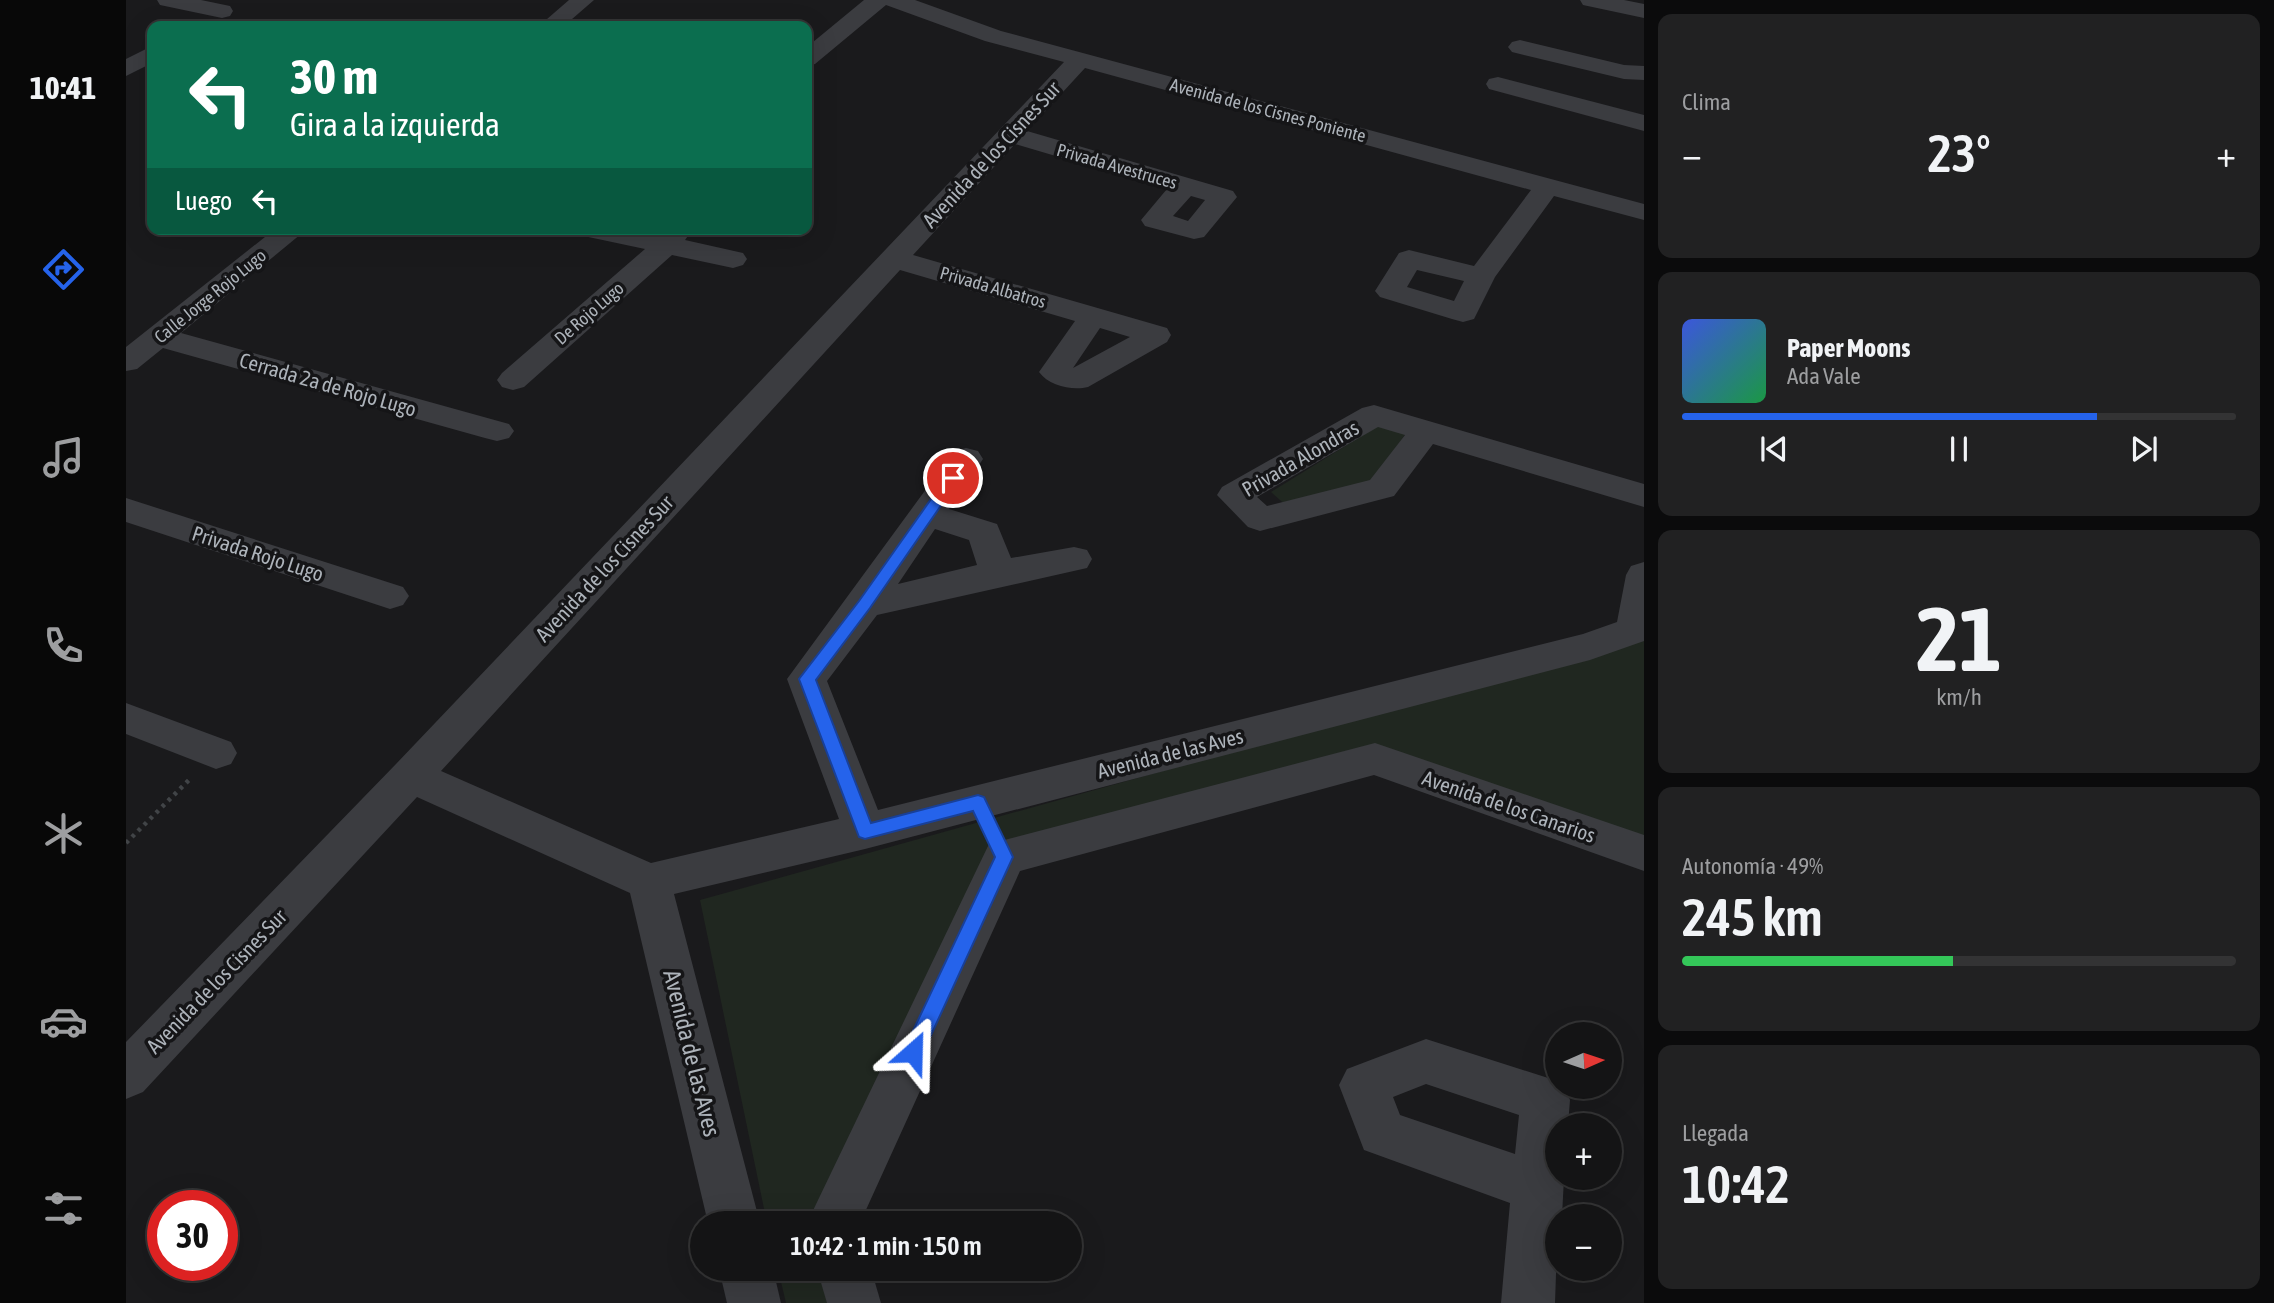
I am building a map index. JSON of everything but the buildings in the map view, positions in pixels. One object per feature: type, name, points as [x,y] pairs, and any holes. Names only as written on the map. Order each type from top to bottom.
[{"type":"street","points":[[168,0],[232,6]]},
{"type":"street","points":[[556,21],[583,0]]},
{"type":"street","points":[[812,55],[878,0]]},
{"type":"street","name":"Avenida de los Cisnes Poniente","points":[[894,0],[993,36],[1644,212]]},
{"type":"street","points":[[1591,0],[1644,11]]},
{"type":"street","points":[[206,21],[232,6]]},
{"type":"street","points":[[1520,47],[1625,72],[1644,73]]},
{"type":"street","points":[[126,69],[147,56]]},
{"type":"street","name":"Avenida de los Cisnes Sur","points":[[126,1076],[411,776],[1080,59]]},
{"type":"street","points":[[1499,84],[1632,120]]},
{"type":"street","name":"Privada Avestruces","points":[[1008,134],[1185,186]]},
{"type":"street","points":[[1481,276],[1546,186]]},
{"type":"street","name":"Calle Jorge Rojo Lugo","points":[[126,362],[286,235]]},
{"type":"street","points":[[651,235],[672,237],[733,259]]},
{"type":"street","name":"De Rojo Lugo","points":[[513,380],[672,237]]},
{"type":"street","name":"Privada Albatros","points":[[892,258],[1093,316]]},
{"type":"street","name":"Cerrada 2a de Rojo Lugo","points":[[159,337],[497,431]]},
{"type":"street","name":"Privada Alondras","points":[[1425,431],[1382,488],[1260,519],[1234,495],[1374,415],[1644,496]]},
{"type":"street","points":[[865,831],[807,679],[864,605],[966,459]]},
{"type":"street","name":"Privada Rojo Lugo","points":[[126,510],[390,596]]},
{"type":"street","points":[[928,514],[984,532],[998,573]]},
{"type":"street","points":[[864,605],[998,573],[1074,559]]},
{"type":"street","name":"Avenida de las Aves","points":[[731,1211],[649,882],[865,831],[1639,633],[1644,575]]},
{"type":"street","points":[[1004,857],[1375,760],[1360,704]]},
{"type":"street","points":[[126,718],[216,752]]},
{"type":"street","name":"Avenida de los Canarios","points":[[1375,760],[1644,852]]},
{"type":"street","points":[[411,776],[649,882]]},
{"type":"street","points":[[978,802],[1004,857]]},
{"type":"street","points":[[838,1211],[1004,857]]},
{"type":"street","points":[[1528,1303],[1536,1187]]},
{"type":"street","points":[[749,1281],[754,1303]]},
{"type":"street","points":[[847,1281],[853,1303]]},
{"type":"path","points":[[126,843],[216,752]]},
{"type":"shaded area","points":[[1381,424],[1406,433],[1373,482],[1289,508],[1271,492]]},
{"type":"shaded area","points":[[1644,607],[1644,839],[1379,752],[1022,843],[821,1211],[765,1211],[700,900],[1636,639]]},
{"type":"shaded area","points":[[781,1281],[835,1281],[841,1303],[786,1303]]},
{"type":"route","points":[[913,1052],[1004,857],[978,802],[865,831],[807,679],[864,605],[953,478]]}]
